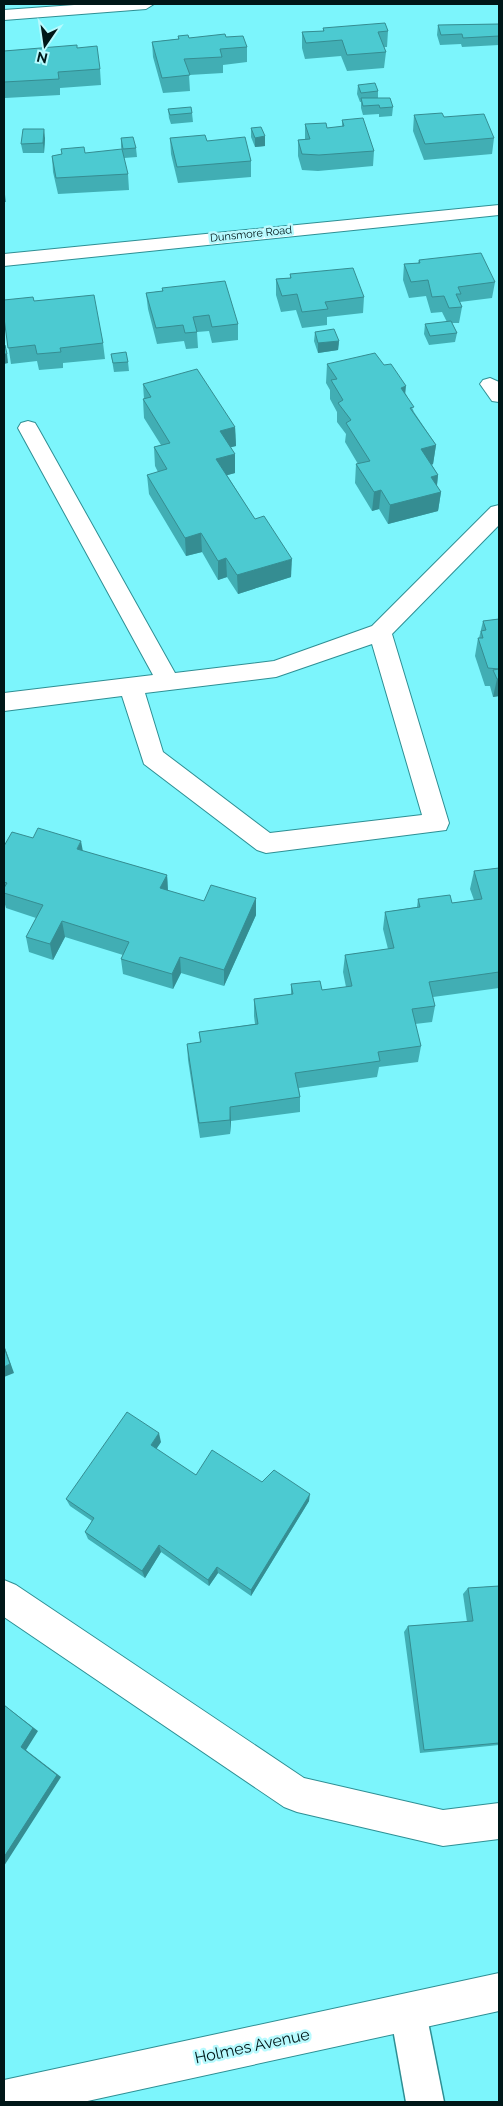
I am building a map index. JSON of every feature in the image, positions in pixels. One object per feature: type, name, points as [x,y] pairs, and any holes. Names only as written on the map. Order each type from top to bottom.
[{"type":"street","points":[[4,15],[140,4]]},
{"type":"street","name":"Dunsmore Road","points":[[4,260],[499,210]]},
{"type":"street","points":[[28,428],[168,682]]},
{"type":"street","points":[[4,702],[276,669],[380,632],[499,512]]},
{"type":"street","points":[[131,686],[153,757],[266,843],[438,822],[380,632]]},
{"type":"street","points":[[4,1597],[297,1794],[443,1828],[499,1821]]},
{"type":"street","name":"Holmes Avenue","points":[[4,2100],[499,1992]]},
{"type":"lane","points":[[408,2012],[425,2102]]},
{"type":"building","points":[[385,23],[388,31],[378,32],[386,52],[347,55],[342,40],[306,43],[302,32],[324,31],[323,28]]},
{"type":"building","points":[[499,24],[499,36],[463,38],[462,34],[441,35],[438,25]]},
{"type":"building","points":[[225,34],[226,37],[243,36],[247,47],[220,49],[222,57],[184,59],[190,75],[162,78],[152,42],[179,39],[178,36],[188,35],[189,38]]},
{"type":"building","points":[[77,45],[77,48],[97,46],[100,69],[58,72],[59,79],[4,82],[4,51]]},
{"type":"building","points":[[375,83],[378,91],[361,93],[358,85]]},
{"type":"building","points":[[361,98],[390,98],[393,107],[380,108],[379,105],[363,106]]},
{"type":"building","points":[[191,107],[192,113],[170,115],[168,109]]},
{"type":"building","points":[[442,113],[444,117],[484,114],[494,138],[425,144],[414,115]]},
{"type":"building","points":[[363,118],[374,151],[319,155],[302,154],[298,140],[310,139],[305,124],[326,123],[327,128],[344,126],[342,120]]},
{"type":"building","points":[[261,127],[265,136],[255,138],[251,128]]},
{"type":"building","points":[[23,129],[44,129],[43,143],[21,144]]},
{"type":"building","points":[[205,135],[207,141],[245,137],[251,161],[177,167],[170,138]]},
{"type":"building","points":[[133,137],[136,148],[123,149],[121,138]]},
{"type":"building","points":[[84,147],[85,153],[122,149],[128,174],[56,178],[52,156],[62,154],[61,149]]},
{"type":"building","points":[[481,253],[495,282],[458,287],[461,294],[456,294],[462,307],[449,308],[444,296],[432,297],[428,280],[411,282],[404,264],[420,263],[419,260]]},
{"type":"building","points":[[353,268],[364,297],[325,302],[328,309],[302,312],[297,294],[282,296],[276,279],[291,278],[290,274]]},
{"type":"building","points":[[225,281],[238,324],[212,327],[209,315],[193,317],[197,332],[185,333],[183,325],[156,328],[146,293],[163,291],[162,288]]},
{"type":"building","points":[[94,295],[103,343],[60,348],[61,352],[37,354],[35,345],[8,348],[4,300],[33,297],[34,301]]},
{"type":"building","points":[[451,321],[457,333],[430,336],[425,324]]},
{"type":"building","points":[[334,329],[339,341],[318,343],[315,332]]},
{"type":"building","points":[[5,345],[7,354],[4,354]]},
{"type":"building","points":[[126,352],[128,362],[113,363],[111,354]]},
{"type":"building","points":[[375,353],[384,365],[391,364],[406,386],[401,388],[414,407],[410,408],[436,445],[421,449],[438,475],[431,477],[441,492],[390,505],[381,490],[374,492],[356,464],[370,461],[346,423],[351,420],[338,403],[343,400],[331,380],[337,379],[327,364]]},
{"type":"building","points":[[197,369],[235,427],[220,431],[235,454],[216,459],[255,519],[264,516],[292,559],[237,575],[226,558],[218,561],[201,533],[185,538],[147,475],[167,469],[154,447],[170,443],[143,399],[151,397],[143,384]]},
{"type":"building","points":[[499,619],[499,669],[488,668],[478,638],[483,638],[481,631],[486,630],[483,621]]},
{"type":"building","points":[[499,669],[499,679],[497,679],[493,670]]},
{"type":"building","points":[[38,828],[81,841],[77,849],[167,875],[160,888],[204,901],[211,885],[256,898],[224,970],[180,957],[172,974],[121,959],[129,942],[62,921],[50,944],[26,937],[43,905],[4,893],[7,883],[4,882],[4,846],[12,832],[33,838]]},
{"type":"building","points":[[499,868],[499,972],[429,982],[435,1006],[412,1009],[421,1046],[378,1052],[380,1061],[295,1073],[300,1097],[230,1107],[230,1120],[199,1123],[187,1044],[201,1042],[199,1032],[258,1024],[254,999],[293,994],[291,984],[320,981],[322,990],[352,986],[345,955],[394,948],[385,912],[420,907],[418,899],[450,895],[452,903],[482,899],[474,871]]},
{"type":"building","points":[[4,1347],[10,1364],[4,1367]]},
{"type":"building","points":[[127,1412],[159,1433],[151,1445],[196,1475],[212,1450],[262,1482],[274,1470],[310,1494],[251,1590],[217,1567],[208,1580],[159,1545],[142,1571],[85,1532],[94,1518],[66,1499]]},
{"type":"building","points":[[499,1586],[499,1743],[424,1750],[408,1626],[473,1621],[468,1588]]},
{"type":"building","points":[[4,1705],[33,1728],[21,1747],[57,1775],[4,1857]]}]
